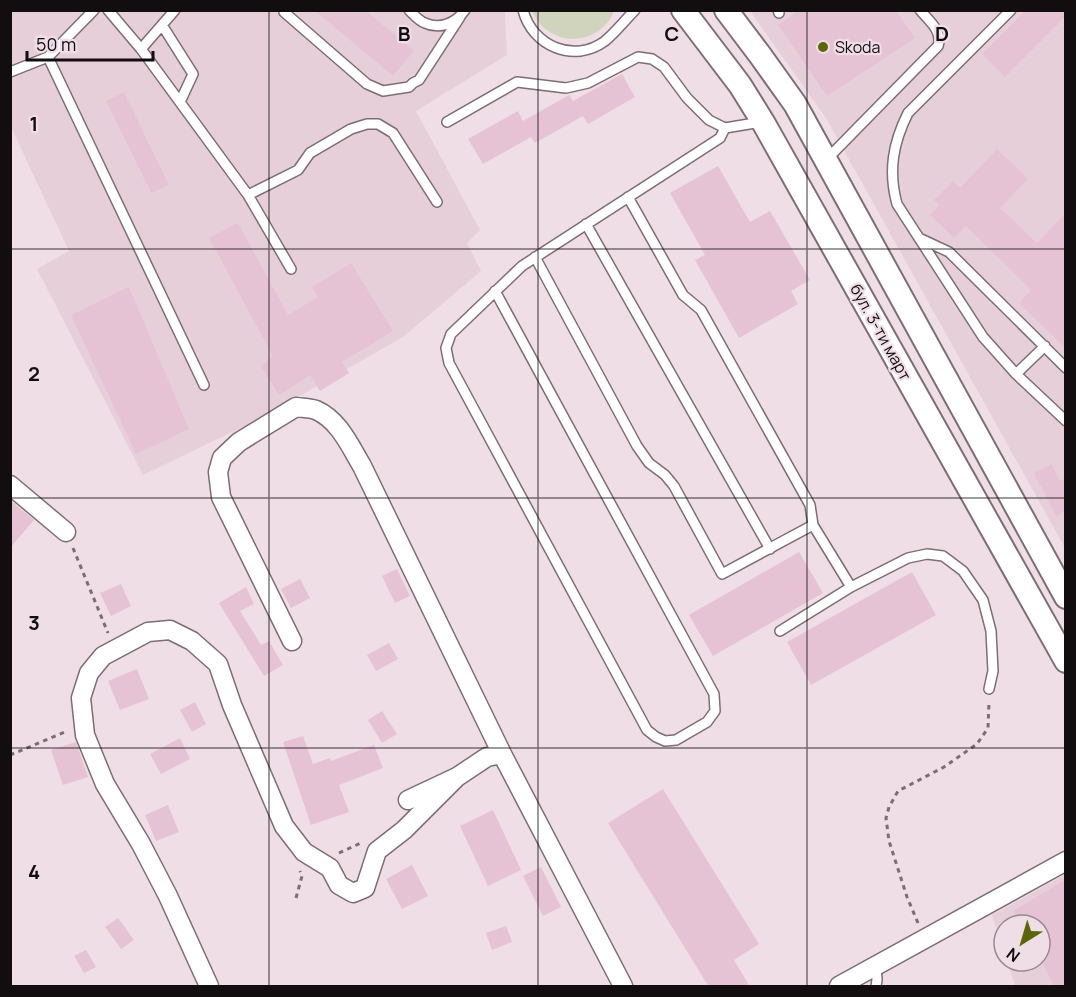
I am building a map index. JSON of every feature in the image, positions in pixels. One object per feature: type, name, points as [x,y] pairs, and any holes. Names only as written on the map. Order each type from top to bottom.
[{"type":"street","name":"бул. 3-ти март","points":[[683,10],[740,85],[763,122],[1065,661]]},
{"type":"street","name":"бул. 3-ти март","points":[[726,10],[795,104],[1065,597]]},
{"type":"street","points":[[763,122],[795,104]]},
{"type":"street","points":[[292,641],[221,497],[218,472],[222,458],[239,442],[296,407],[315,410],[332,420],[348,441],[502,754],[623,987]]},
{"type":"street","points":[[10,485],[66,532]]},
{"type":"street","points":[[209,987],[147,854],[105,784],[85,735],[81,698],[89,673],[103,656],[148,632],[170,630],[192,641],[218,664],[232,705],[284,826],[304,852],[330,868],[339,885],[354,893],[365,888],[377,851],[404,830],[457,777]]},
{"type":"street","points":[[408,800],[457,777],[487,757],[502,754]]},
{"type":"street","points":[[839,987],[1065,861]]},
{"type":"lane","points":[[10,72],[48,57],[94,10]]},
{"type":"lane","points":[[108,10],[141,49],[248,195],[291,269]]},
{"type":"lane","points":[[141,49],[176,10]]},
{"type":"lane","points":[[284,10],[367,84],[383,91],[409,87],[419,80],[463,14]]},
{"type":"lane","points":[[409,10],[425,23],[444,26],[463,14]]},
{"type":"lane","points":[[523,10],[525,20],[539,39],[563,50],[578,51],[591,48],[604,41],[635,10]]},
{"type":"lane","points":[[826,160],[938,46],[940,41],[938,31],[920,10]]},
{"type":"lane","points":[[1011,10],[908,113],[899,130],[894,148],[893,189],[897,204],[982,337],[1016,374],[1065,421]]},
{"type":"lane","points":[[162,25],[193,74],[180,102]]},
{"type":"lane","points":[[48,57],[204,385]]},
{"type":"lane","points":[[447,122],[517,82],[566,88],[588,83],[638,57],[652,59],[664,67],[687,98],[709,120],[725,128],[763,122]]},
{"type":"lane","points":[[248,195],[298,170],[310,153],[351,129],[367,124],[378,124],[393,133],[437,202]]},
{"type":"lane","points":[[495,291],[714,694],[715,711],[707,722],[676,740],[665,741],[647,730],[449,363],[446,348],[451,334],[495,291],[522,266],[720,138],[725,128]]},
{"type":"lane","points":[[628,197],[683,295],[701,309],[810,505],[813,525],[851,587]]},
{"type":"lane","points":[[586,224],[770,549]]},
{"type":"lane","points":[[919,238],[949,252],[1065,368]]},
{"type":"lane","points":[[535,257],[637,446],[649,463],[665,475],[674,486],[722,574],[813,525]]},
{"type":"lane","points":[[1016,374],[1045,346]]},
{"type":"lane","points":[[780,631],[851,587],[908,558],[927,554],[943,556],[963,571],[983,600],[991,631],[993,671],[989,689]]},
{"type":"lane","points":[[876,966],[876,987]]},
{"type":"path","points":[[66,532],[115,649]]},
{"type":"path","points":[[925,939],[907,897],[889,841],[886,818],[898,791],[944,767],[977,744],[988,728],[989,689]]},
{"type":"path","points":[[10,755],[84,724]]},
{"type":"shaded area","points":[[10,11],[505,11],[507,55],[416,111],[480,230],[467,243],[481,271],[403,337],[261,418],[143,475],[37,269],[69,251],[11,127]]},
{"type":"shaded area","points":[[750,11],[1065,11],[1065,548],[826,118]]},
{"type":"shaded area","points":[[1065,875],[1065,986],[1015,986],[1011,973],[1052,973],[1052,913],[996,913]]},
{"type":"green space","points":[[532,11],[614,11],[610,20],[596,33],[578,39],[568,39],[547,30],[539,23]]},
{"type":"building","points":[[314,10],[365,10],[414,51],[393,76]]},
{"type":"building","points":[[799,10],[896,10],[915,38],[827,96],[778,25]]},
{"type":"building","points":[[1026,10],[1065,10],[1065,17],[1005,77],[982,54]]},
{"type":"building","points":[[622,74],[635,97],[588,124],[583,116],[535,143],[531,137],[483,164],[468,139],[518,111],[523,121],[569,95],[573,101]]},
{"type":"building","points":[[124,92],[169,185],[151,193],[106,101]]},
{"type":"building","points":[[997,149],[1028,179],[1000,208],[1037,243],[1065,214],[1065,348],[1019,303],[1031,290],[966,226],[954,238],[930,215],[939,205],[934,200],[953,181],[960,188]]},
{"type":"building","points":[[718,166],[750,222],[770,211],[810,280],[791,291],[798,304],[739,338],[695,260],[705,255],[670,193]]},
{"type":"building","points":[[238,223],[288,315],[318,297],[312,287],[351,263],[393,331],[342,362],[349,373],[320,391],[310,375],[279,395],[261,366],[273,356],[209,238]]},
{"type":"building","points":[[129,287],[189,429],[136,454],[71,315]]},
{"type":"building","points":[[1052,464],[1060,481],[1065,479],[1065,511],[1056,516],[1034,473]]},
{"type":"building","points":[[10,500],[34,520],[10,548]]},
{"type":"building","points":[[799,552],[823,593],[713,656],[689,615]]},
{"type":"building","points":[[397,569],[410,596],[395,603],[382,576]]},
{"type":"building","points":[[912,572],[936,615],[811,685],[787,642]]},
{"type":"building","points":[[300,579],[310,598],[291,608],[281,589]]},
{"type":"building","points":[[121,584],[131,606],[111,616],[100,593]]},
{"type":"building","points":[[246,587],[254,604],[240,611],[261,645],[269,641],[283,665],[264,676],[219,603]]},
{"type":"building","points":[[389,643],[398,659],[376,671],[367,655]]},
{"type":"building","points":[[137,669],[149,699],[120,710],[108,681]]},
{"type":"building","points":[[195,702],[206,724],[192,732],[180,710]]},
{"type":"building","points":[[382,711],[397,734],[382,743],[368,720]]},
{"type":"building","points":[[303,736],[313,764],[330,758],[331,761],[374,745],[383,768],[339,785],[349,812],[311,825],[283,742]]},
{"type":"building","points":[[180,738],[190,759],[161,774],[150,754]]},
{"type":"building","points":[[76,742],[88,777],[63,785],[51,750]]},
{"type":"building","points":[[663,789],[759,944],[734,960],[750,987],[709,987],[608,823]]},
{"type":"building","points":[[168,805],[179,832],[156,841],[145,815]]},
{"type":"building","points":[[493,810],[521,870],[488,886],[460,826]]},
{"type":"building","points":[[412,865],[428,896],[402,909],[386,879]]},
{"type":"building","points":[[541,867],[561,907],[543,916],[523,876]]},
{"type":"building","points":[[1065,880],[1065,987],[1055,987],[1048,973],[1052,973],[1052,913],[1014,913],[1013,911]]},
{"type":"building","points":[[118,918],[134,940],[121,949],[105,927]]},
{"type":"building","points":[[506,926],[512,942],[492,950],[486,933]]},
{"type":"building","points":[[86,950],[96,967],[84,973],[74,956]]},
{"type":"place","name":"Skoda","points":[[823,47]]}]
